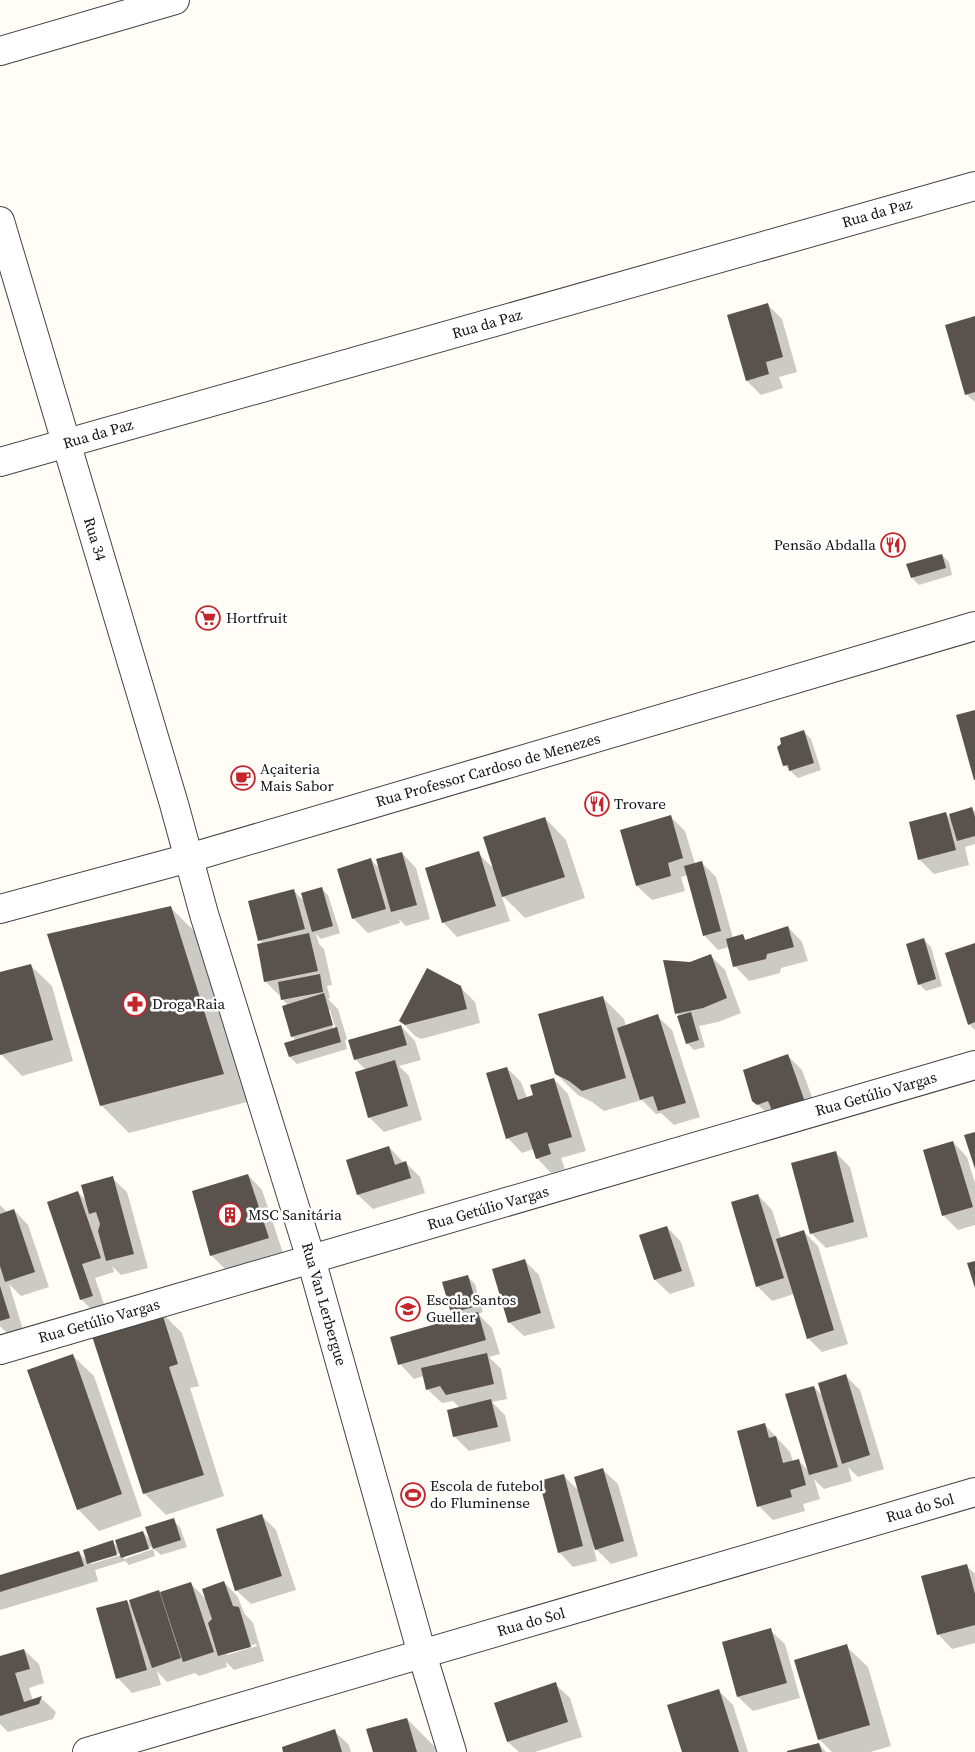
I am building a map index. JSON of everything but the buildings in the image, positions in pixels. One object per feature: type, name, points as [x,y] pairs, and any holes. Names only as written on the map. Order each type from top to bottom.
[{"type":"street","points":[[0,51],[175,0]]},
{"type":"street","name":"Rua da Paz","points":[[0,462],[975,186]]},
{"type":"street","name":"Rua 34","points":[[0,221],[189,858]]},
{"type":"street","name":"Rua Professor Cardoso de Menezes","points":[[0,909],[189,858],[975,626]]},
{"type":"street","name":"Rua Van Lerbergue","points":[[189,858],[204,914],[311,1259],[422,1654],[452,1752]]},
{"type":"street","name":"Rua Getúlio Vargas","points":[[0,1350],[975,1065]]},
{"type":"street","name":"Rua do Sol","points":[[87,1752],[975,1492]]},
{"type":"place","name":"Pensão Abdalla","points":[[893,545]]},
{"type":"place","name":"Hortfruit","points":[[208,618]]},
{"type":"place","name":"Açaiteria Mais Sabor","points":[[243,778]]},
{"type":"place","name":"Trovare","points":[[597,804]]},
{"type":"place","name":"Droga Raia","points":[[135,1004]]},
{"type":"place","name":"MSC Sanitária","points":[[230,1215]]},
{"type":"place","name":"Escola Santos Gueller","points":[[408,1309]]},
{"type":"place","name":"Escola de futebol do Fluminense","points":[[413,1495]]}]
